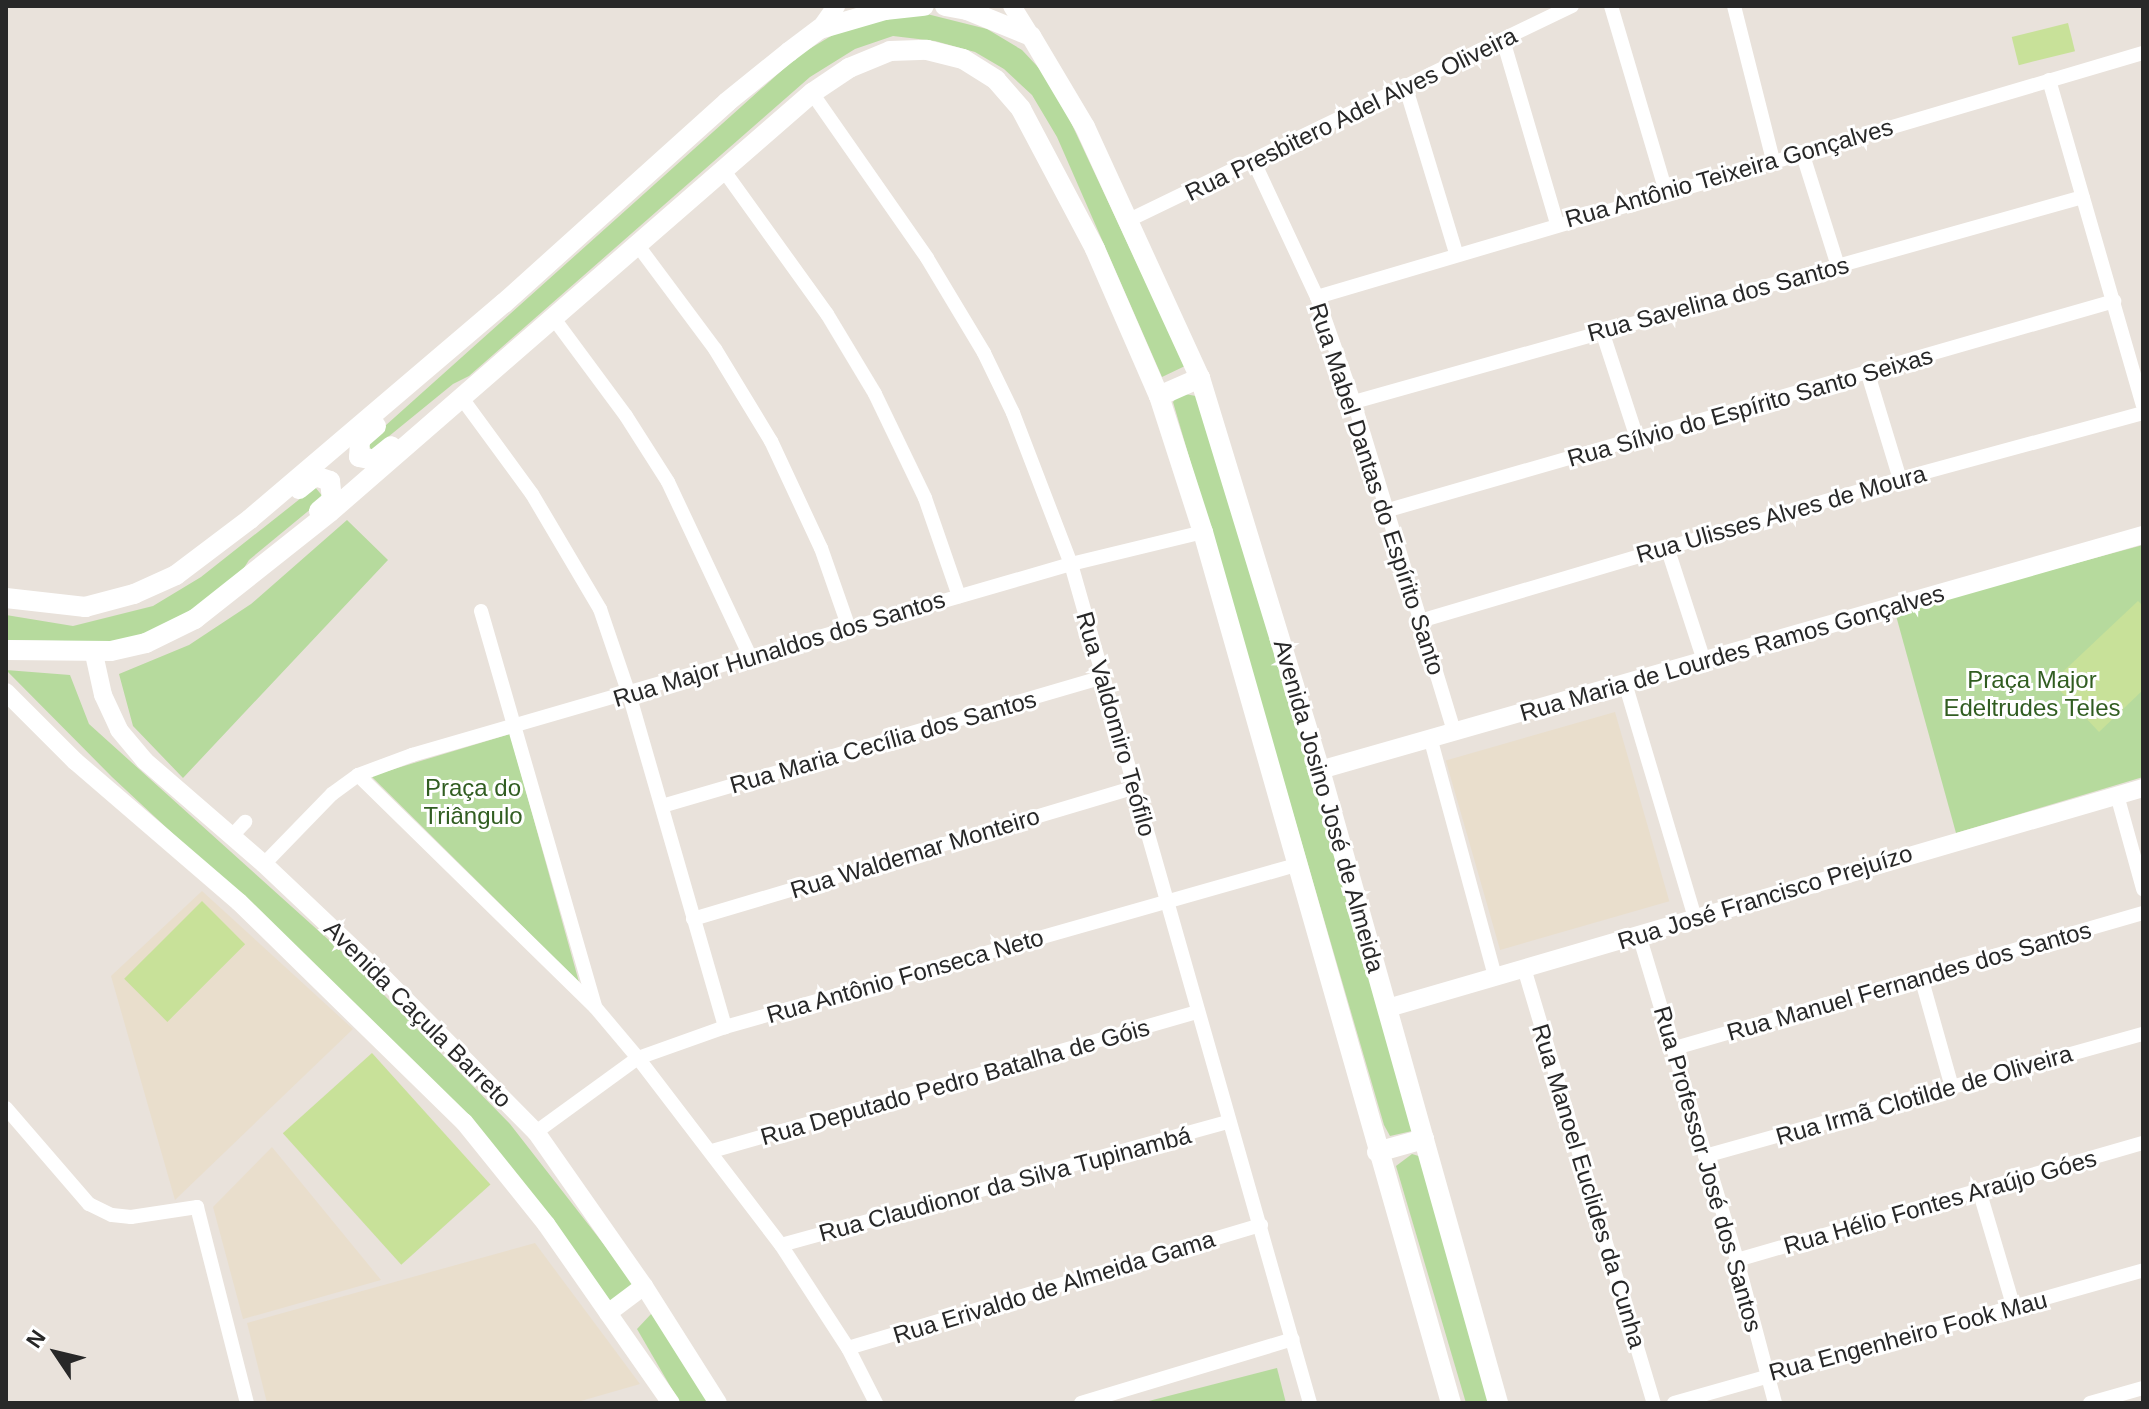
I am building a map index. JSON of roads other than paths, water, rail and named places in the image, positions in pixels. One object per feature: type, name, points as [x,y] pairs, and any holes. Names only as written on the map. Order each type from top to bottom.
[{"type":"main road","points":[[6,598],[85,607],[134,594],[176,575],[219,543],[504,303],[727,102],[820,29],[885,10],[924,6]]},
{"type":"main road","points":[[945,6],[967,10],[1031,36]]},
{"type":"main road","name":"Avenida Josino José de Almeida","points":[[1031,36],[1085,127],[1200,378],[1320,770],[1498,1403]]},
{"type":"main road","name":"Avenida Josino José de Almeida","points":[[461,397],[722,168],[812,93],[849,68],[890,51],[927,50],[963,59],[996,80],[1021,109],[1095,249],[1159,396],[1203,532],[1377,1152],[1451,1403]]},
{"type":"main road","points":[[433,362],[426,383],[360,440],[359,457],[374,460],[437,409],[461,397]]},
{"type":"main road","points":[[1159,396],[1200,378]]},
{"type":"main road","points":[[6,650],[94,654],[146,643],[170,633],[226,597],[260,570],[461,397]]},
{"type":"main road","points":[[219,543],[243,534],[315,476],[330,481],[332,500],[276,549],[260,570]]},
{"type":"main road","points":[[1377,1152],[1424,1139]]},
{"type":"street","points":[[820,29],[836,6]]},
{"type":"street","points":[[1012,6],[1031,36]]},
{"type":"street","name":"Rua Presbitero Adel Alves Oliveira","points":[[1129,220],[1572,6]]},
{"type":"street","points":[[1611,6],[1666,192]]},
{"type":"street","points":[[1734,6],[1773,160]]},
{"type":"street","points":[[1503,40],[1557,224]]},
{"type":"street","name":"Rua Antônio Teixeira Gonçalves","points":[[1317,297],[1456,253],[2143,53]]},
{"type":"street","points":[[2049,80],[2143,405]]},
{"type":"street","points":[[1405,85],[1456,253]]},
{"type":"street","name":"Rua Valdomiro Teófilo","points":[[812,93],[927,258],[984,353],[1013,413],[1071,564],[1310,1403]]},
{"type":"street","points":[[1802,152],[1838,266]]},
{"type":"street","name":"Rua Mabel Dantas do Espírito Santo","points":[[1254,162],[1317,297],[1354,402],[1454,732]]},
{"type":"street","points":[[722,168],[827,314],[875,394],[925,498],[959,596]]},
{"type":"street","name":"Rua Savelina dos Santos","points":[[1354,402],[2083,197]]},
{"type":"street","points":[[636,243],[715,349],[771,441],[821,548],[849,628]]},
{"type":"street","name":"Rua Sílvio do Espírito Santo Seixas","points":[[1385,511],[1638,441],[2114,301]]},
{"type":"street","points":[[552,316],[626,416],[668,482],[751,658]]},
{"type":"street","points":[[1602,331],[1638,441]]},
{"type":"street","points":[[1868,374],[1900,479]]},
{"type":"street","points":[[461,397],[564,542],[600,609],[629,694],[725,1027]]},
{"type":"street","name":"Rua Ulisses Alves de Moura","points":[[1420,621],[1900,479],[2143,413]]},
{"type":"street","name":"Rua Major Hunaldos dos Santos","points":[[264,864],[332,794],[358,775],[412,755],[1071,564],[1203,532]]},
{"type":"street","name":"Rua Maria de Lourdes Ramos Gonçalves","points":[[1320,770],[2143,535]]},
{"type":"street","points":[[1667,547],[1704,661]]},
{"type":"street","points":[[481,611],[595,1007]]},
{"type":"street","name":"Avenida Caçula Barreto","points":[[94,654],[103,695],[119,730],[178,793],[264,864],[377,971],[536,1132],[644,1286],[718,1403]]},
{"type":"street","name":"Rua Maria Cecília dos Santos","points":[[662,806],[1103,677]]},
{"type":"street","points":[[1625,683],[1695,918]]},
{"type":"street","name":"Avenida Caçula Barreto","points":[[6,692],[75,761],[239,902],[464,1122],[546,1224],[608,1313],[664,1402]]},
{"type":"street","points":[[1430,737],[1495,977]]},
{"type":"street","points":[[358,775],[595,1007],[638,1058],[781,1245],[848,1348],[876,1403]]},
{"type":"street","name":"Rua Waldemar Monteiro","points":[[693,919],[1136,787]]},
{"type":"street","name":"Rua José Francisco Prejuízo","points":[[1388,1008],[2143,788]]},
{"type":"street","points":[[2117,795],[2143,889]]},
{"type":"street","points":[[231,837],[245,822]]},
{"type":"street","name":"Rua Antônio Fonseca Neto","points":[[536,1132],[638,1058],[725,1027],[1296,865]]},
{"type":"street","name":"Rua Manuel Fernandes dos Santos","points":[[1675,1048],[2143,913]]},
{"type":"street","name":"Rua Professor José dos Santos","points":[[1639,935],[1737,1260],[1775,1403]]},
{"type":"street","name":"Rua Manoel Euclides da Cunha","points":[[1524,968],[1654,1403]]},
{"type":"street","points":[[1921,977],[1952,1087]]},
{"type":"street","name":"Rua Deputado Pedro Batalha de Góis","points":[[712,1151],[1197,1012]]},
{"type":"street","name":"Rua Irmã Clotilde de Oliveira","points":[[1705,1156],[2143,1034]]},
{"type":"street","points":[[6,1108],[89,1204],[112,1215],[131,1217],[197,1207],[247,1403]]},
{"type":"street","name":"Rua Claudionor da Silva Tupinambá","points":[[781,1245],[1229,1122]]},
{"type":"street","name":"Rua Hélio Fontes Araújo Góes","points":[[1737,1260],[2143,1143]]},
{"type":"street","points":[[1979,1190],[2014,1308]]},
{"type":"street","name":"Rua Erivaldo de Almeida Gama","points":[[848,1348],[1261,1225]]},
{"type":"street","name":"Rua Engenheiro Fook Mau","points":[[1674,1403],[1767,1374],[2143,1270]]},
{"type":"street","points":[[608,1313],[644,1286]]},
{"type":"street","points":[[1091,1402],[1293,1339]]},
{"type":"street","points":[[2090,1403],[2143,1388]]},
{"type":"park label","name":"Praça Major Edeltrudes Teles","points":[[2032,694]]},
{"type":"park label","name":"Praça do Triângulo","points":[[473,802]]}]
